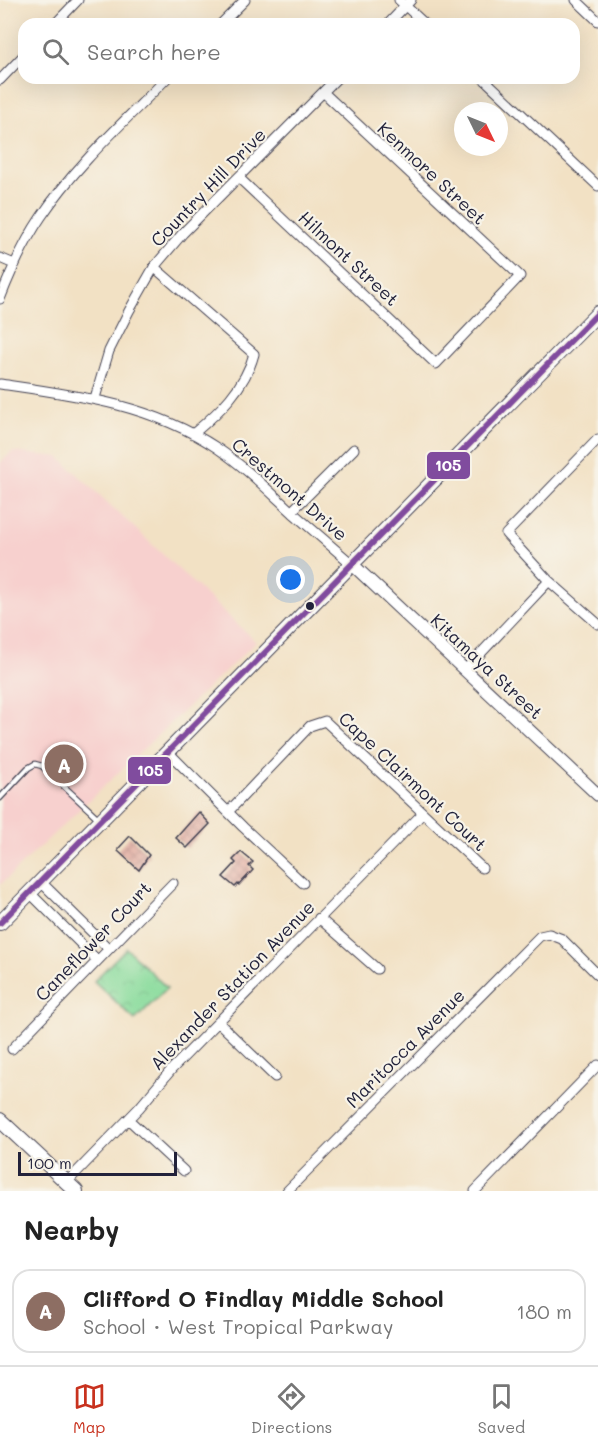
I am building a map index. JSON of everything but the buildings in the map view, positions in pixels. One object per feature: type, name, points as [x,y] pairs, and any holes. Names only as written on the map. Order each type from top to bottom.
[{"type":"main road","points":[[2,916],[41,882],[598,313]]},
{"type":"main road","points":[[0,1120],[71,1187]]},
{"type":"street","points":[[61,18],[78,0]]},
{"type":"street","points":[[227,18],[245,0]]},
{"type":"street","points":[[576,0],[598,21]]},
{"type":"street","points":[[393,18],[405,2],[420,18]]},
{"type":"street","points":[[0,80],[18,61]]},
{"type":"street","points":[[0,299],[14,264],[40,218],[66,184],[162,84]]},
{"type":"street","name":"Country Hill Drive","points":[[95,398],[109,351],[154,267],[183,233],[331,84]]},
{"type":"street","points":[[489,84],[598,186]]},
{"type":"street","name":"Kenmore Street","points":[[323,92],[520,276],[435,364]]},
{"type":"street","name":"Hilmont Street","points":[[239,178],[435,364]]},
{"type":"street","points":[[0,258],[14,264]]},
{"type":"street","points":[[154,267],[254,354],[249,371],[240,386],[212,418],[193,434]]},
{"type":"street","name":"Crestmont Drive","points":[[0,384],[95,398],[138,410],[193,434],[243,467],[352,564]]},
{"type":"street","points":[[597,621],[549,581],[506,534],[598,439]]},
{"type":"street","points":[[292,511],[354,449]]},
{"type":"street","name":"Kitamaya Street","points":[[352,564],[598,795]]},
{"type":"street","points":[[465,670],[549,581]]},
{"type":"street","name":"Cape Clairmont Court","points":[[228,812],[310,726],[325,721],[332,725],[343,739],[482,868]]},
{"type":"street","points":[[168,752],[303,883]]},
{"type":"street","name":"Alexander Station Avenue","points":[[71,1187],[128,1119],[218,1022],[423,813]]},
{"type":"street","points":[[41,882],[109,949]]},
{"type":"street","name":"Caneflower Court","points":[[12,1048],[173,883]]},
{"type":"street","points":[[30,893],[97,960]]},
{"type":"street","points":[[319,918],[377,969]]},
{"type":"street","name":"Maritocca Avenue","points":[[287,1191],[540,936],[549,934],[562,939],[598,975]]},
{"type":"street","points":[[218,1022],[275,1077]]},
{"type":"street","points":[[474,1191],[598,1065]]},
{"type":"street","points":[[128,1119],[184,1171]]},
{"type":"lane","points":[[0,798],[28,768],[35,764],[42,766],[101,820]]},
{"type":"shaded area","points":[[12,452],[59,457],[256,642],[0,885],[0,463]]},
{"type":"green space","points":[[126,948],[167,988],[135,1020],[94,981]]},
{"type":"transit line","name":"105","points":[[0,923],[598,313]]},
{"type":"place","name":"Clifford O Findlay Middle School","points":[[64,764]]}]
